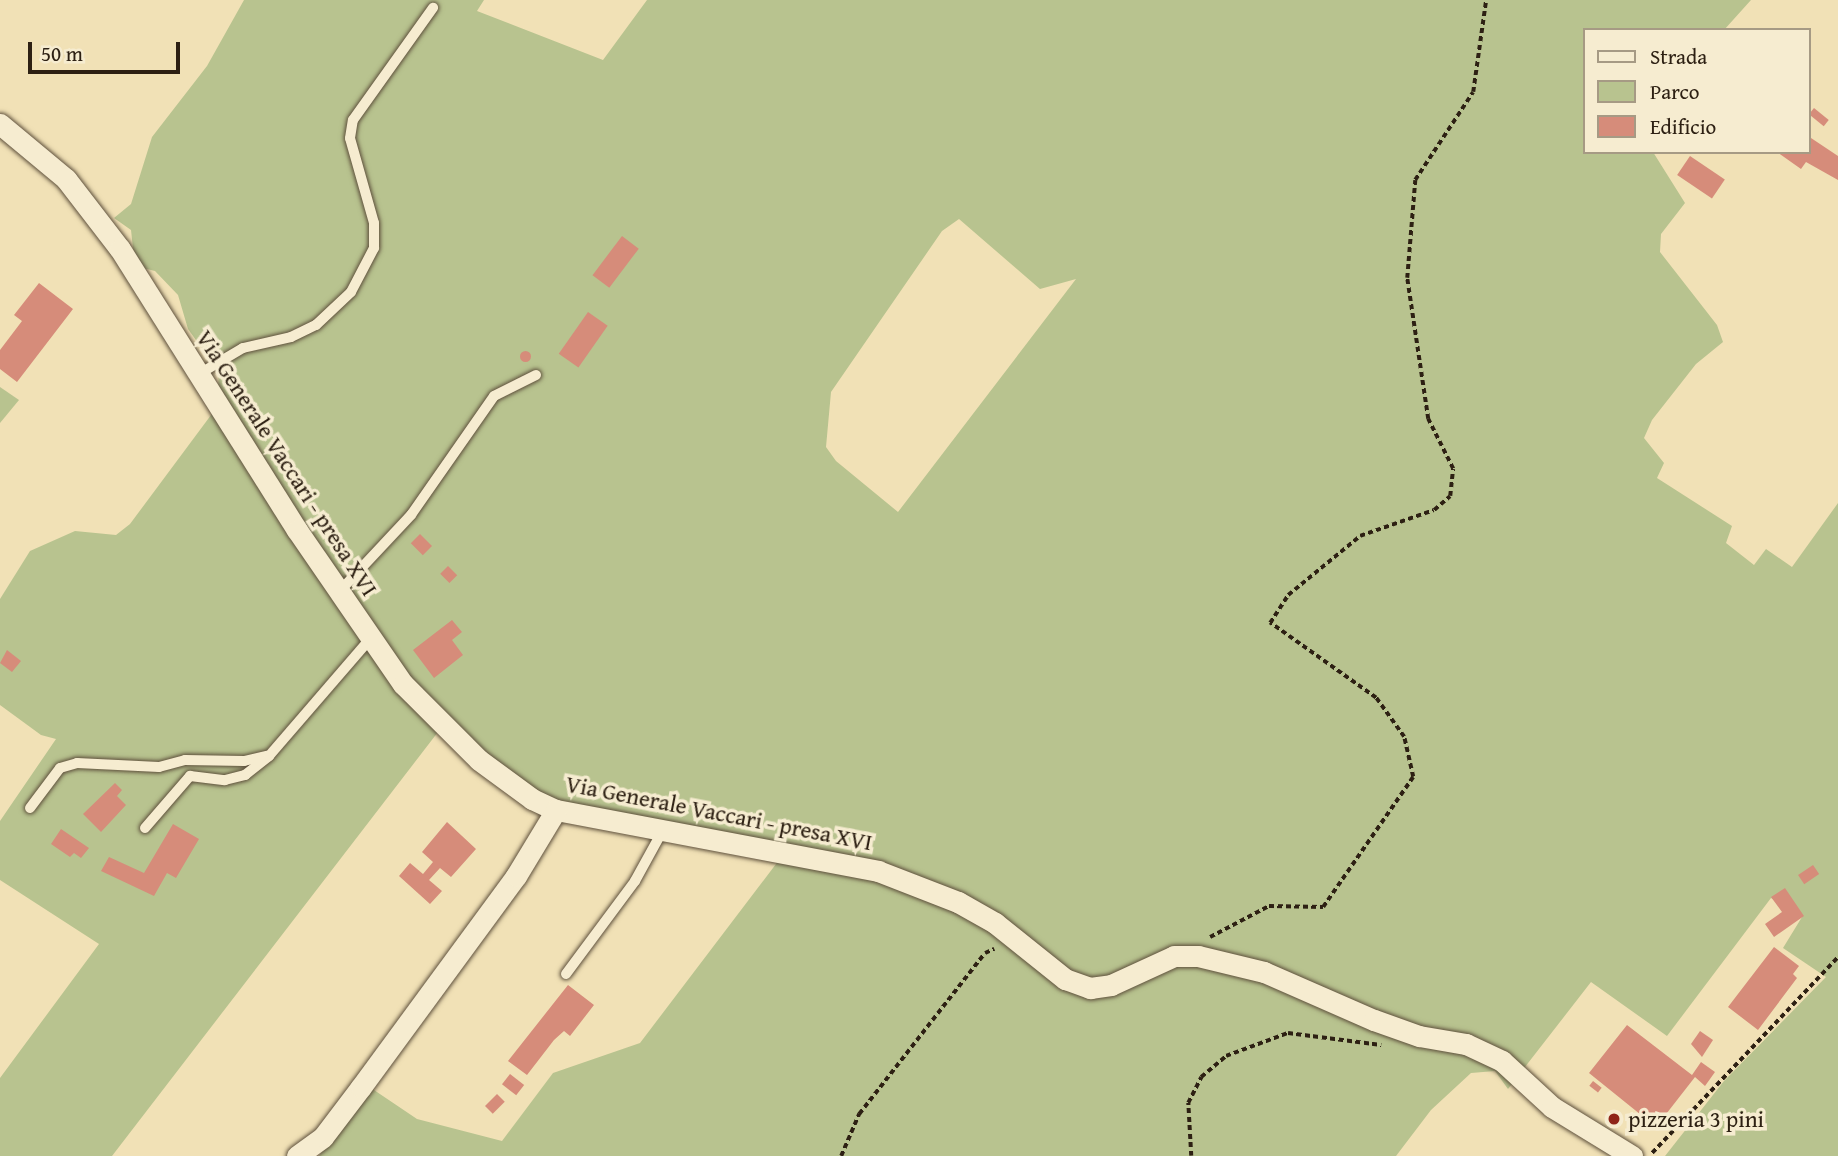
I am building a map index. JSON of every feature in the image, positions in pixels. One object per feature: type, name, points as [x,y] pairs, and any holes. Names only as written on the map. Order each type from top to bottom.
[{"type":"street","name":"Via Generale Vaccari - presa XVI","points":[[0,124],[66,179],[97,218],[338,593],[410,692],[479,760],[532,799],[556,810],[878,871],[958,902],[1016,937],[1065,979],[1090,988],[1111,985],[1174,956],[1198,956],[1264,972],[1402,1030],[1466,1044],[1502,1061],[1552,1107],[1632,1156]]},
{"type":"street","points":[[297,1156],[323,1137],[361,1087],[516,876],[556,810]]},
{"type":"lane","points":[[199,374],[243,348],[291,337],[316,325],[351,292],[365,269],[374,235],[350,138],[352,120],[433,8]]},
{"type":"lane","points":[[338,593],[411,515],[494,396],[536,375]]},
{"type":"lane","points":[[145,828],[190,776],[225,780],[245,775],[269,756],[370,639]]},
{"type":"lane","points":[[30,808],[60,768],[77,763],[159,767],[185,760],[244,761],[269,756]]},
{"type":"lane","points":[[566,974],[635,881],[663,830]]},
{"type":"path","points":[[1174,956],[1269,906],[1323,907],[1413,777],[1404,737],[1376,698],[1269,623],[1288,595],[1360,536],[1434,510],[1450,496],[1453,469],[1428,419],[1408,266],[1415,180],[1474,92],[1486,0]]},
{"type":"path","points":[[841,1156],[859,1114],[919,1035],[985,953],[1016,937]]},
{"type":"path","points":[[1649,1156],[1838,957]]},
{"type":"path","points":[[1191,1156],[1188,1103],[1201,1077],[1226,1056],[1288,1033],[1328,1035],[1370,1047],[1387,1044],[1402,1030]]},
{"type":"green space","points":[[244,0],[484,0],[477,11],[603,60],[647,0],[1751,0],[1726,28],[1582,28],[1582,154],[1654,154],[1685,203],[1661,234],[1660,252],[1717,325],[1723,342],[1696,364],[1652,420],[1644,438],[1664,463],[1657,478],[1732,526],[1726,543],[1754,565],[1766,549],[1792,567],[1838,503],[1838,1156],[1665,1156],[1724,1081],[1826,977],[1783,948],[1802,917],[1771,898],[1667,1036],[1591,982],[1508,1089],[1495,1071],[1471,1073],[1431,1110],[1396,1156],[319,1156],[371,1088],[417,1119],[502,1141],[553,1073],[640,1043],[776,864],[785,844],[551,802],[496,767],[448,719],[112,1156],[0,1156],[0,1078],[99,944],[0,880],[0,821],[56,739],[41,735],[0,705],[0,599],[30,551],[75,531],[116,535],[130,524],[217,407],[219,372],[188,329],[178,295],[155,271],[135,266],[131,230],[114,218],[131,204],[152,137],[207,66]],"holes":[[[959,219],[1040,289],[1076,279],[898,512],[836,461],[826,447],[831,392],[942,231]]]},
{"type":"green space","points":[[0,387],[19,400],[0,423]]},
{"type":"building","points":[[1814,108],[1829,120],[1824,126],[1810,115]]},
{"type":"building","points":[[1810,137],[1838,156],[1838,180],[1806,162],[1801,169],[1780,154],[1810,154]]},
{"type":"building","points":[[1690,156],[1725,179],[1712,199],[1677,175]]},
{"type":"building","points":[[622,236],[639,249],[609,288],[593,275]]},
{"type":"building","points":[[39,283],[73,309],[17,382],[0,369],[0,350],[22,321],[14,315]]},
{"type":"building","points":[[588,312],[608,326],[578,368],[559,354]]},
{"type":"building","points":[[525,351],[529,352],[529,360],[525,361],[521,360],[520,356],[521,352]]},
{"type":"building","points":[[420,534],[432,546],[423,555],[411,543]]},
{"type":"building","points":[[448,566],[457,575],[449,583],[440,574]]},
{"type":"building","points":[[452,620],[462,632],[452,640],[463,655],[434,678],[413,650]]},
{"type":"building","points":[[7,650],[21,661],[12,672],[0,663]]},
{"type":"building","points":[[115,783],[122,790],[117,796],[126,805],[101,832],[83,814]]},
{"type":"building","points":[[447,822],[476,849],[451,877],[440,868],[429,880],[442,891],[430,904],[399,876],[410,863],[423,874],[433,862],[422,852]]},
{"type":"building","points":[[173,824],[199,839],[176,878],[167,873],[154,896],[101,871],[109,857],[144,873]]},
{"type":"building","points":[[61,829],[89,848],[81,858],[74,853],[70,857],[51,844]]},
{"type":"building","points":[[1813,865],[1819,874],[1804,884],[1798,875]]},
{"type":"building","points":[[1785,888],[1804,916],[1774,937],[1765,924],[1782,912],[1771,897]]},
{"type":"building","points":[[1774,947],[1799,966],[1793,974],[1797,978],[1758,1030],[1728,1007]]},
{"type":"building","points":[[568,985],[594,1005],[570,1036],[564,1031],[554,1040],[527,1075],[508,1061]]},
{"type":"building","points":[[1627,1025],[1692,1075],[1701,1062],[1715,1072],[1705,1086],[1695,1077],[1656,1127],[1589,1073]]},
{"type":"building","points":[[1700,1031],[1713,1040],[1702,1057],[1691,1044]]},
{"type":"building","points":[[510,1074],[524,1085],[516,1095],[502,1084]]},
{"type":"building","points":[[1593,1081],[1602,1088],[1598,1093],[1589,1086]]},
{"type":"building","points":[[497,1094],[505,1102],[493,1114],[485,1106]]},
{"type":"place","name":"pizzeria 3 pini","points":[[1614,1119]]}]
